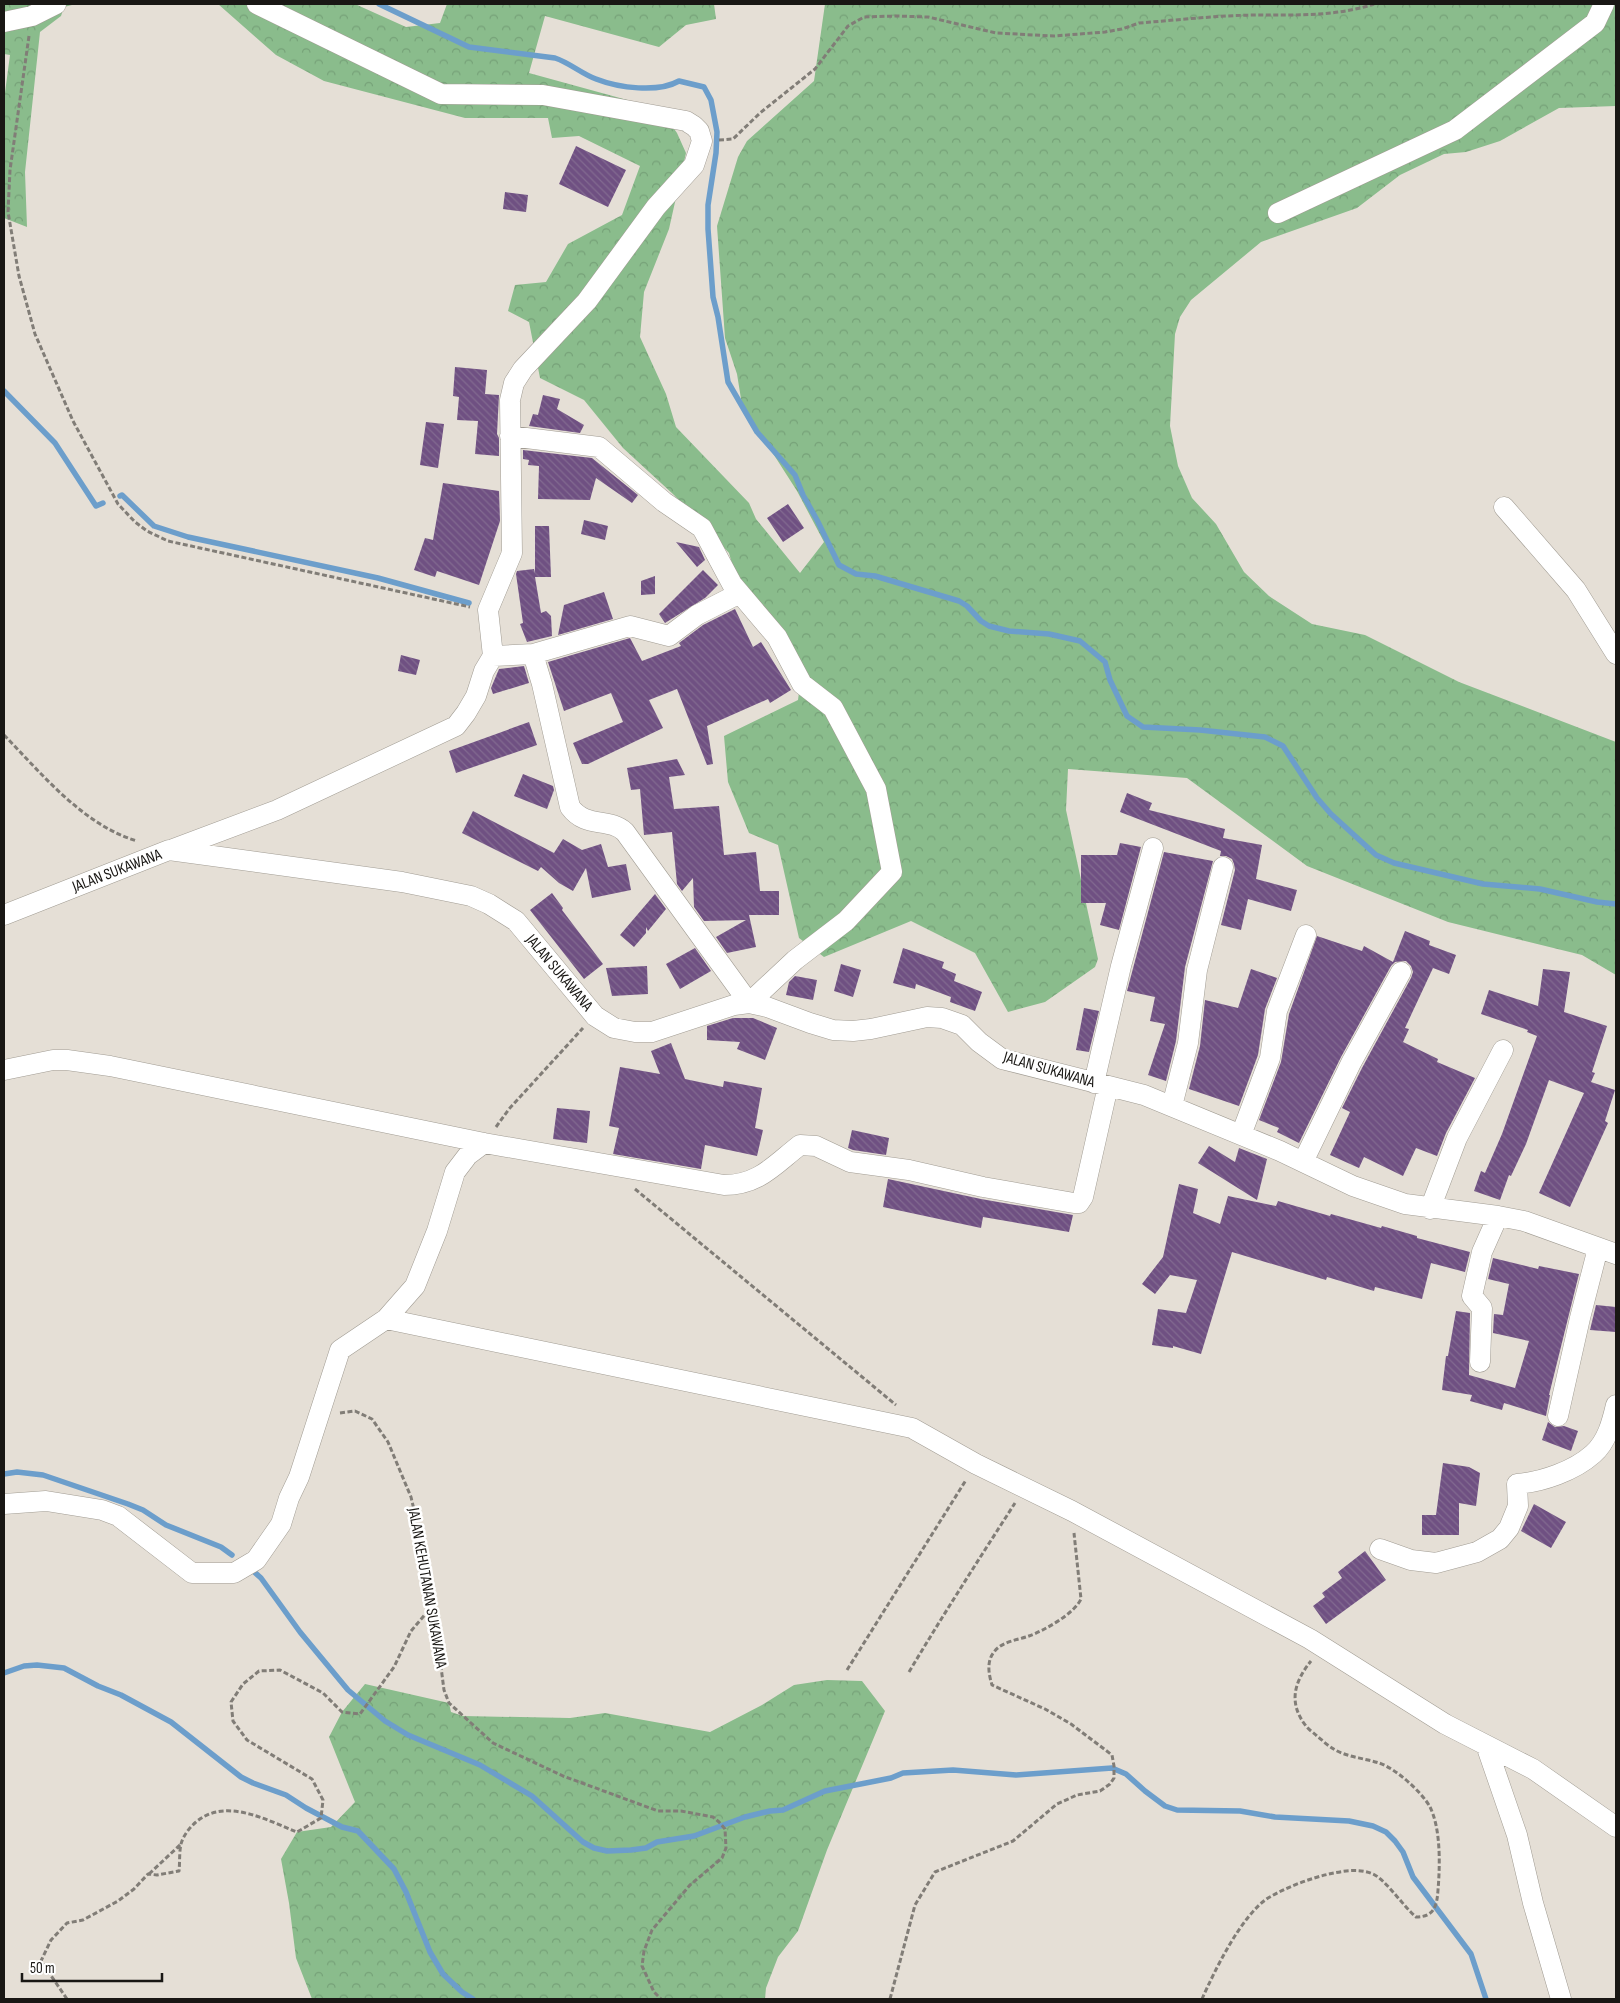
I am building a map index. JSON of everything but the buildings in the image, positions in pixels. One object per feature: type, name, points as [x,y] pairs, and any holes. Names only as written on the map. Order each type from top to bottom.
[{"type":"street","points":[[4,22],[32,16],[56,4]]},
{"type":"street","points":[[169,850],[277,810],[456,726],[476,696],[484,672],[493,656],[488,610],[512,553],[510,400],[514,383],[523,369],[587,301],[656,207],[694,165],[702,141],[700,131],[686,121],[543,94],[441,94],[257,4]]},
{"type":"street","points":[[1278,213],[1455,130],[1595,24],[1604,4]]},
{"type":"street","points":[[510,436],[599,447],[664,502],[702,528],[732,584],[777,637],[802,684],[833,708],[876,789],[892,872],[846,921],[795,960],[749,1003],[625,832],[620,827],[583,819],[570,808],[542,684],[533,654]]},
{"type":"street","points":[[1504,507],[1576,590],[1616,654]]},
{"type":"street","points":[[493,656],[533,654],[630,626],[669,636],[697,615],[740,593]]},
{"type":"street","points":[[4,1070],[53,1060],[110,1066],[484,1143],[724,1185],[738,1185],[756,1179],[800,1145],[816,1146],[850,1162],[909,1170],[1074,1204],[1083,1198],[1121,966],[1153,848]]},
{"type":"street","name":"JALAN SUKAWANA","points":[[4,915],[169,850],[402,882],[471,896],[490,904],[516,921],[595,1016],[614,1028],[634,1032],[652,1032],[734,1005],[749,1003],[767,1007],[825,1028],[853,1031],[927,1017],[942,1018],[962,1025],[979,1042],[1002,1059],[1144,1095],[1240,1134],[1353,1186],[1405,1204],[1498,1216],[1524,1222],[1607,1251]]},
{"type":"street","points":[[1172,1106],[1188,1043],[1197,970],[1224,867]]},
{"type":"street","points":[[1240,1134],[1270,1058],[1276,1011],[1306,935]]},
{"type":"street","points":[[1304,1162],[1351,1063],[1400,972]]},
{"type":"street","points":[[1430,1208],[1457,1138],[1503,1050]]},
{"type":"street","points":[[4,1504],[46,1501],[102,1510],[118,1516],[192,1573],[234,1573],[256,1560],[281,1524],[289,1498],[299,1477],[340,1350],[386,1319],[415,1286],[437,1231],[455,1172],[468,1155],[484,1143]]},
{"type":"street","points":[[1480,1362],[1482,1308],[1472,1296],[1482,1252],[1498,1216]]},
{"type":"street","points":[[1558,1416],[1580,1318],[1607,1251]]},
{"type":"street","points":[[386,1319],[912,1428],[976,1464],[1072,1510],[1322,1647],[1445,1724],[1532,1769],[1616,1827]]},
{"type":"street","points":[[1380,1549],[1411,1560],[1436,1563],[1477,1552],[1500,1539],[1509,1528],[1518,1506],[1517,1484],[1549,1477],[1571,1468],[1594,1454],[1609,1430],[1616,1405]]},
{"type":"street","points":[[1486,1745],[1517,1835],[1533,1903],[1561,1999]]},
{"type":"path","points":[[702,141],[733,139],[760,113],[815,69],[848,26],[864,17],[928,18],[996,33],[1054,36],[1105,32],[1139,22],[1260,15],[1294,16],[1357,10],[1374,4]]},
{"type":"path","points":[[32,16],[10,170],[8,212],[19,276],[35,334],[73,421],[118,504],[135,522],[147,531],[168,541],[488,610]]},
{"type":"path","points":[[4,735],[72,804],[122,836],[141,842]]},
{"type":"path","points":[[484,1143],[509,1109],[595,1016]]},
{"type":"path","points":[[607,1166],[894,1401],[912,1428]]},
{"type":"path","name":"JALAN KEHUTANAN SUKAWANA","points":[[338,1413],[355,1411],[372,1419],[396,1457],[412,1497],[424,1552],[428,1610],[438,1644],[444,1690],[450,1703],[493,1743],[562,1776],[658,1812],[681,1812],[713,1818],[725,1829],[726,1848],[722,1858],[690,1885],[652,1930],[644,1951],[642,1966],[654,1992],[661,1999]]},
{"type":"path","points":[[847,1670],[976,1464]]},
{"type":"path","points":[[908,1672],[1024,1488]]},
{"type":"path","points":[[890,1999],[915,1905],[935,1872],[1013,1841],[1057,1804],[1077,1795],[1100,1791],[1110,1784],[1114,1778],[1112,1755],[1071,1724],[1045,1709],[992,1685],[988,1672],[994,1652],[1006,1643],[1031,1635],[1063,1618],[1077,1608],[1081,1599],[1081,1592],[1072,1510]]},
{"type":"path","points":[[67,1999],[41,1961],[51,1940],[67,1924],[83,1920],[118,1901],[134,1889],[181,1844],[191,1826],[205,1814],[242,1811],[297,1832],[321,1818],[323,1800],[312,1779],[247,1740],[233,1722],[231,1702],[243,1684],[259,1671],[280,1670],[323,1693],[342,1712],[360,1714],[394,1667],[411,1631],[428,1610]]},
{"type":"path","points":[[1202,1999],[1233,1940],[1247,1919],[1267,1899],[1297,1884],[1345,1871],[1362,1870],[1381,1879],[1416,1917],[1425,1917],[1432,1913],[1437,1903],[1439,1853],[1436,1828],[1430,1807],[1409,1782],[1398,1773],[1380,1763],[1333,1750],[1306,1727],[1297,1711],[1295,1688],[1301,1673],[1322,1647]]},
{"type":"path","points":[[148,1874],[157,1875],[179,1871],[181,1844]]},
{"type":"green space","points":[[4,4],[76,4],[64,7],[61,16],[40,32],[25,172],[27,227],[4,218],[4,100],[10,55],[4,54]]},
{"type":"green space","points":[[218,4],[355,4],[406,27],[440,23],[447,4],[714,4],[716,19],[686,25],[659,47],[545,16],[529,73],[660,109],[677,133],[686,153],[669,229],[644,292],[640,337],[666,394],[676,427],[749,503],[756,519],[800,573],[824,542],[797,491],[742,405],[737,374],[725,338],[717,226],[738,157],[747,141],[814,81],[825,4],[1616,4],[1616,106],[1559,108],[1500,141],[1466,152],[1444,154],[1400,175],[1357,208],[1261,242],[1191,300],[1180,317],[1175,334],[1170,426],[1178,466],[1192,498],[1216,524],[1244,572],[1269,596],[1312,624],[1365,635],[1459,682],[1616,742],[1616,975],[1582,955],[1448,922],[1307,866],[1187,778],[1068,769],[1066,810],[1098,959],[1095,967],[1045,1002],[1008,1012],[975,953],[911,921],[824,957],[799,938],[778,845],[749,833],[728,782],[724,736],[798,700],[802,670],[736,578],[729,553],[674,495],[623,448],[584,400],[540,378],[529,322],[508,311],[515,285],[546,282],[568,244],[622,215],[640,166],[579,136],[552,138],[548,118],[465,118],[324,81],[276,55]]},
{"type":"green space","points":[[827,1680],[862,1681],[885,1711],[827,1850],[798,1931],[778,1957],[766,1988],[765,1999],[312,1999],[296,1958],[281,1859],[297,1832],[331,1827],[355,1802],[329,1737],[342,1712],[365,1684],[449,1703],[451,1712],[463,1716],[570,1718],[605,1713],[710,1732],[762,1705],[794,1685]]},
{"type":"waterway","points":[[379,4],[469,47],[555,58],[591,77],[616,85],[650,88],[670,85],[679,81],[704,87],[711,100],[717,132],[716,153],[708,205],[708,229],[713,297],[728,382],[757,432],[795,475],[803,495],[839,565],[856,574],[875,576],[959,601],[989,626],[1009,631],[1049,634],[1080,641],[1105,662],[1110,680],[1127,716],[1143,727],[1200,730],[1265,737],[1283,746],[1317,798],[1331,814],[1376,855],[1394,863],[1483,884],[1540,889],[1597,902],[1616,904]]},
{"type":"waterway","points":[[4,391],[55,443],[96,506],[103,503]]},
{"type":"waterway","points":[[120,496],[122,495],[154,526],[188,537],[378,578],[469,603]]},
{"type":"waterway","points":[[4,1474],[17,1472],[43,1475],[128,1504],[143,1510],[166,1525],[221,1547],[232,1555]]},
{"type":"waterway","points":[[251,1569],[261,1578],[300,1632],[348,1690],[385,1721],[408,1735],[480,1765],[532,1796],[583,1842],[594,1848],[607,1851],[646,1848],[657,1842],[694,1836],[745,1817],[783,1810],[825,1791],[891,1778],[903,1773],[953,1770],[1016,1775],[1112,1768],[1126,1774],[1165,1806],[1177,1810],[1240,1811],[1275,1817],[1349,1821],[1373,1826],[1386,1832],[1403,1852],[1413,1877],[1471,1954],[1486,1999]]},
{"type":"waterway","points":[[4,1673],[24,1666],[37,1665],[64,1668],[98,1686],[121,1695],[171,1722],[241,1777],[286,1795],[342,1827],[358,1831],[394,1869],[406,1892],[430,1952],[443,1974],[462,1992],[473,1999]]}]
